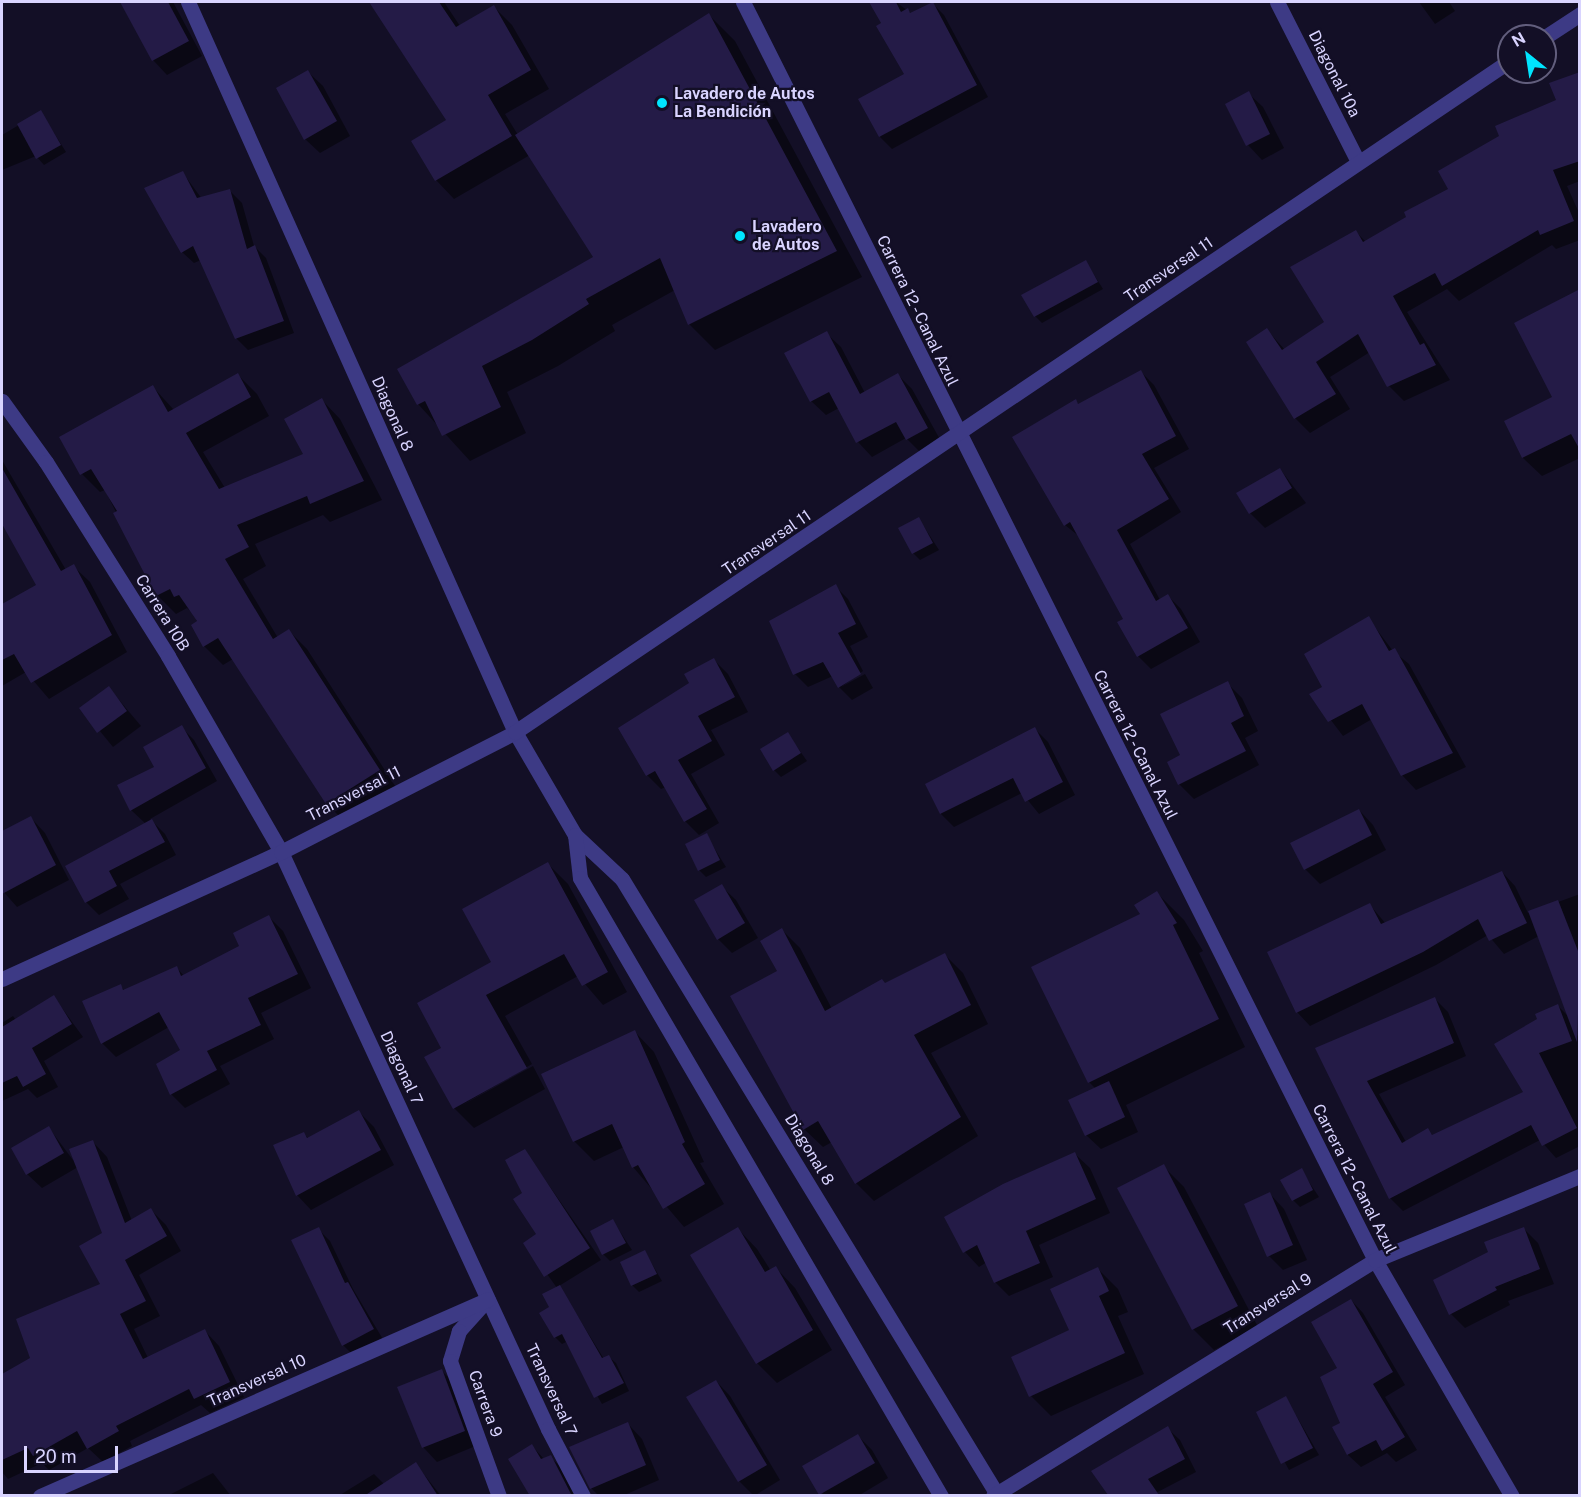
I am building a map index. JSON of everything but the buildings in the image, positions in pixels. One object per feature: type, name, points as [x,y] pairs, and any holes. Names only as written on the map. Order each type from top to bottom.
[{"type":"street","name":"Diagonal 8","points":[[188,2],[515,732],[575,835],[622,879],[996,1495]]},
{"type":"street","name":"Carrera 12 - Canal Azul","points":[[743,2],[958,437],[1374,1260],[1512,1496]]},
{"type":"street","name":"Diagonal 10a","points":[[1277,2],[1358,162]]},
{"type":"street","points":[[1557,29],[1580,14]]},
{"type":"street","name":"Transversal 11","points":[[2,979],[281,852],[515,732],[958,437],[1497,69]]},
{"type":"street","name":"Carrera 10B","points":[[2,401],[46,462],[162,647],[281,852]]},
{"type":"street","name":"Diagonal 8","points":[[575,835],[580,878],[941,1496]]},
{"type":"street","name":"Diagonal 7","points":[[281,852],[489,1299]]},
{"type":"street","name":"Transversal 9","points":[[996,1495],[1374,1260],[1580,1176]]},
{"type":"street","name":"Transversal 10","points":[[40,1496],[489,1299]]},
{"type":"street","name":"Carrera 9","points":[[489,1299],[459,1331],[450,1361],[499,1496]]},
{"type":"street","name":"Transversal 7","points":[[489,1299],[548,1429],[583,1496]]},
{"type":"place","name":"Lavadero de Autos La Bendición","points":[[662,103]]},
{"type":"place","name":"Lavadero de Autos","points":[[740,236]]}]
